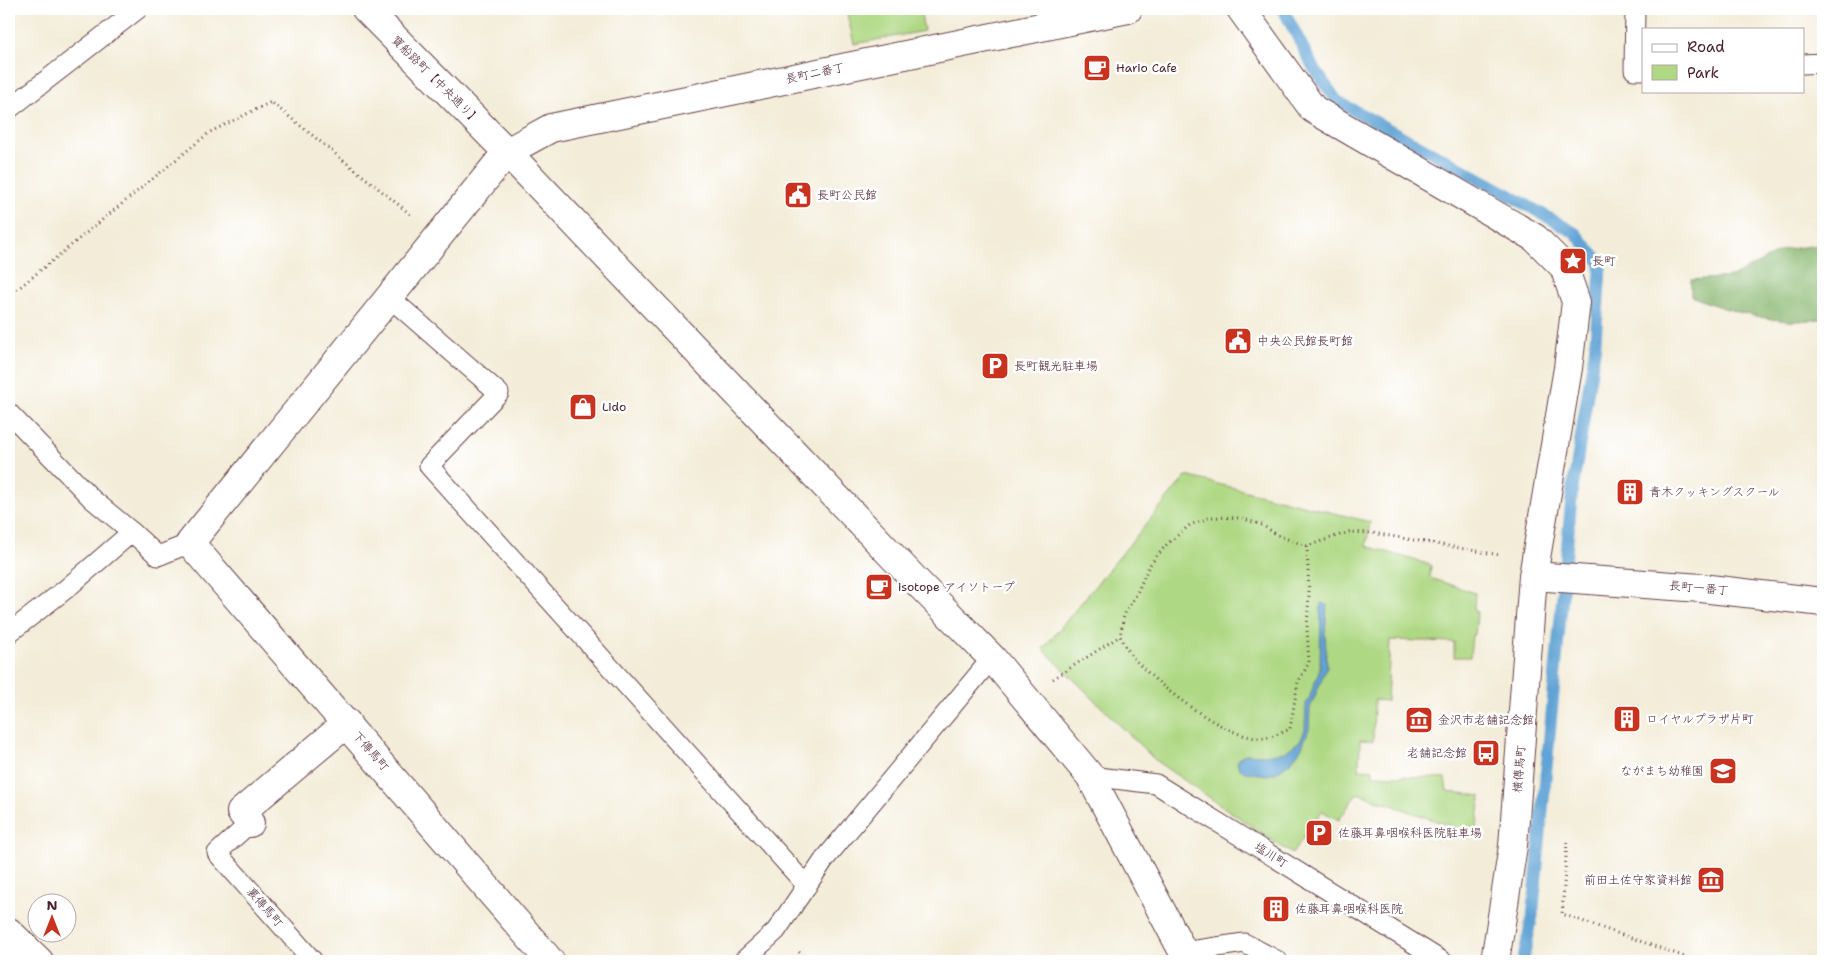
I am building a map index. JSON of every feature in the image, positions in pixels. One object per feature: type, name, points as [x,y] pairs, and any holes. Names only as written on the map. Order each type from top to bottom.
[{"type":"street","name":"寶船路町【中央通り】","points":[[366,9],[507,152],[899,564],[992,658],[1090,776],[1185,957]]},
{"type":"street","name":"長町二番丁","points":[[507,152],[552,128],[1128,9]]},
{"type":"street","name":"横傳馬町","points":[[1241,9],[1313,109],[1535,238],[1564,267],[1576,302],[1548,573],[1513,846],[1495,961]]},
{"type":"street","points":[[190,543],[507,152]]},
{"type":"street","name":"下傳馬町","points":[[190,543],[550,961]]},
{"type":"street","name":"長町一番丁","points":[[1548,573],[1823,602]]},
{"type":"street","points":[[250,823],[241,812],[346,723]]},
{"type":"street","points":[[9,932],[40,961]]},
{"type":"lane","points":[[9,109],[138,9]]},
{"type":"lane","points":[[1635,9],[1634,70],[1642,70]]},
{"type":"lane","points":[[1804,64],[1823,63]]},
{"type":"lane","points":[[389,297],[499,393],[430,466],[807,886]]},
{"type":"lane","points":[[9,413],[92,499],[158,556],[190,543]]},
{"type":"lane","points":[[9,633],[66,589],[132,532]]},
{"type":"lane","points":[[743,961],[776,931],[824,860],[992,658]]},
{"type":"lane","name":"塩川町","points":[[1090,776],[1156,784],[1442,961]]},
{"type":"lane","name":"裏傳馬町","points":[[250,823],[218,853],[313,961]]},
{"type":"lane","points":[[1185,957],[1244,944],[1278,961]]},
{"type":"path","points":[[9,296],[210,132],[271,102],[438,236]]},
{"type":"path","points":[[1307,546],[1309,662],[1298,682],[1290,729],[1264,738],[1239,734],[1213,722],[1165,687],[1136,661],[1120,636],[1124,615],[1136,595],[1149,566],[1167,544],[1190,526],[1211,517],[1241,518],[1262,525],[1279,536],[1307,546],[1350,532],[1373,533],[1548,573]]},
{"type":"path","points":[[1024,697],[1120,636]]},
{"type":"path","points":[[1567,842],[1562,914],[1695,961]]},
{"type":"green space","points":[[846,9],[920,9],[924,31],[854,44]]},
{"type":"green space","points":[[1823,244],[1823,319],[1792,321],[1763,318],[1727,309],[1691,296],[1691,280],[1732,277],[1783,250]]},
{"type":"green space","points":[[1186,476],[1370,522],[1366,546],[1431,565],[1430,578],[1475,593],[1474,611],[1477,612],[1475,635],[1472,635],[1470,657],[1454,657],[1454,642],[1390,640],[1387,701],[1374,700],[1373,741],[1360,740],[1359,769],[1373,770],[1373,775],[1445,778],[1447,791],[1481,796],[1476,835],[1357,793],[1339,820],[1322,811],[1292,854],[1156,761],[1043,649]]},
{"type":"water","points":[[1321,603],[1327,605],[1325,634],[1327,667],[1310,708],[1309,729],[1301,749],[1291,762],[1275,773],[1267,775],[1245,772],[1239,768],[1237,762],[1241,756],[1246,754],[1264,755],[1285,752],[1301,740],[1305,729],[1306,704],[1320,668]]},
{"type":"waterway","points":[[1283,9],[1313,67],[1337,101],[1506,193],[1575,233],[1601,263],[1595,348],[1572,493],[1533,913],[1523,961]]},
{"type":"place","name":"Hario Cafe","points":[[1097,68]]},
{"type":"place","name":"長町公民館","points":[[798,195]]},
{"type":"place","name":"長町","points":[[1573,261]]},
{"type":"place","name":"中央公民館長町館","points":[[1238,341]]},
{"type":"place","name":"長町観光駐車場","points":[[995,366]]},
{"type":"place","name":"Lido","points":[[583,407]]},
{"type":"place","name":"青木クッキングスクール","points":[[1630,492]]},
{"type":"place","name":"isotope アイソトープ","points":[[879,587]]},
{"type":"place","name":"ロイヤルプラザ片町","points":[[1627,719]]},
{"type":"place","name":"金沢市老舗記念館","points":[[1419,720]]},
{"type":"place","name":"老舗記念館","points":[[1486,753]]},
{"type":"place","name":"ながまち幼稚園","points":[[1723,771]]},
{"type":"place","name":"佐藤耳鼻咽喉科医院駐車場","points":[[1319,833]]},
{"type":"place","name":"前田土佐守家資料館","points":[[1711,880]]},
{"type":"place","name":"佐藤耳鼻咽喉科医院","points":[[1276,909]]}]
